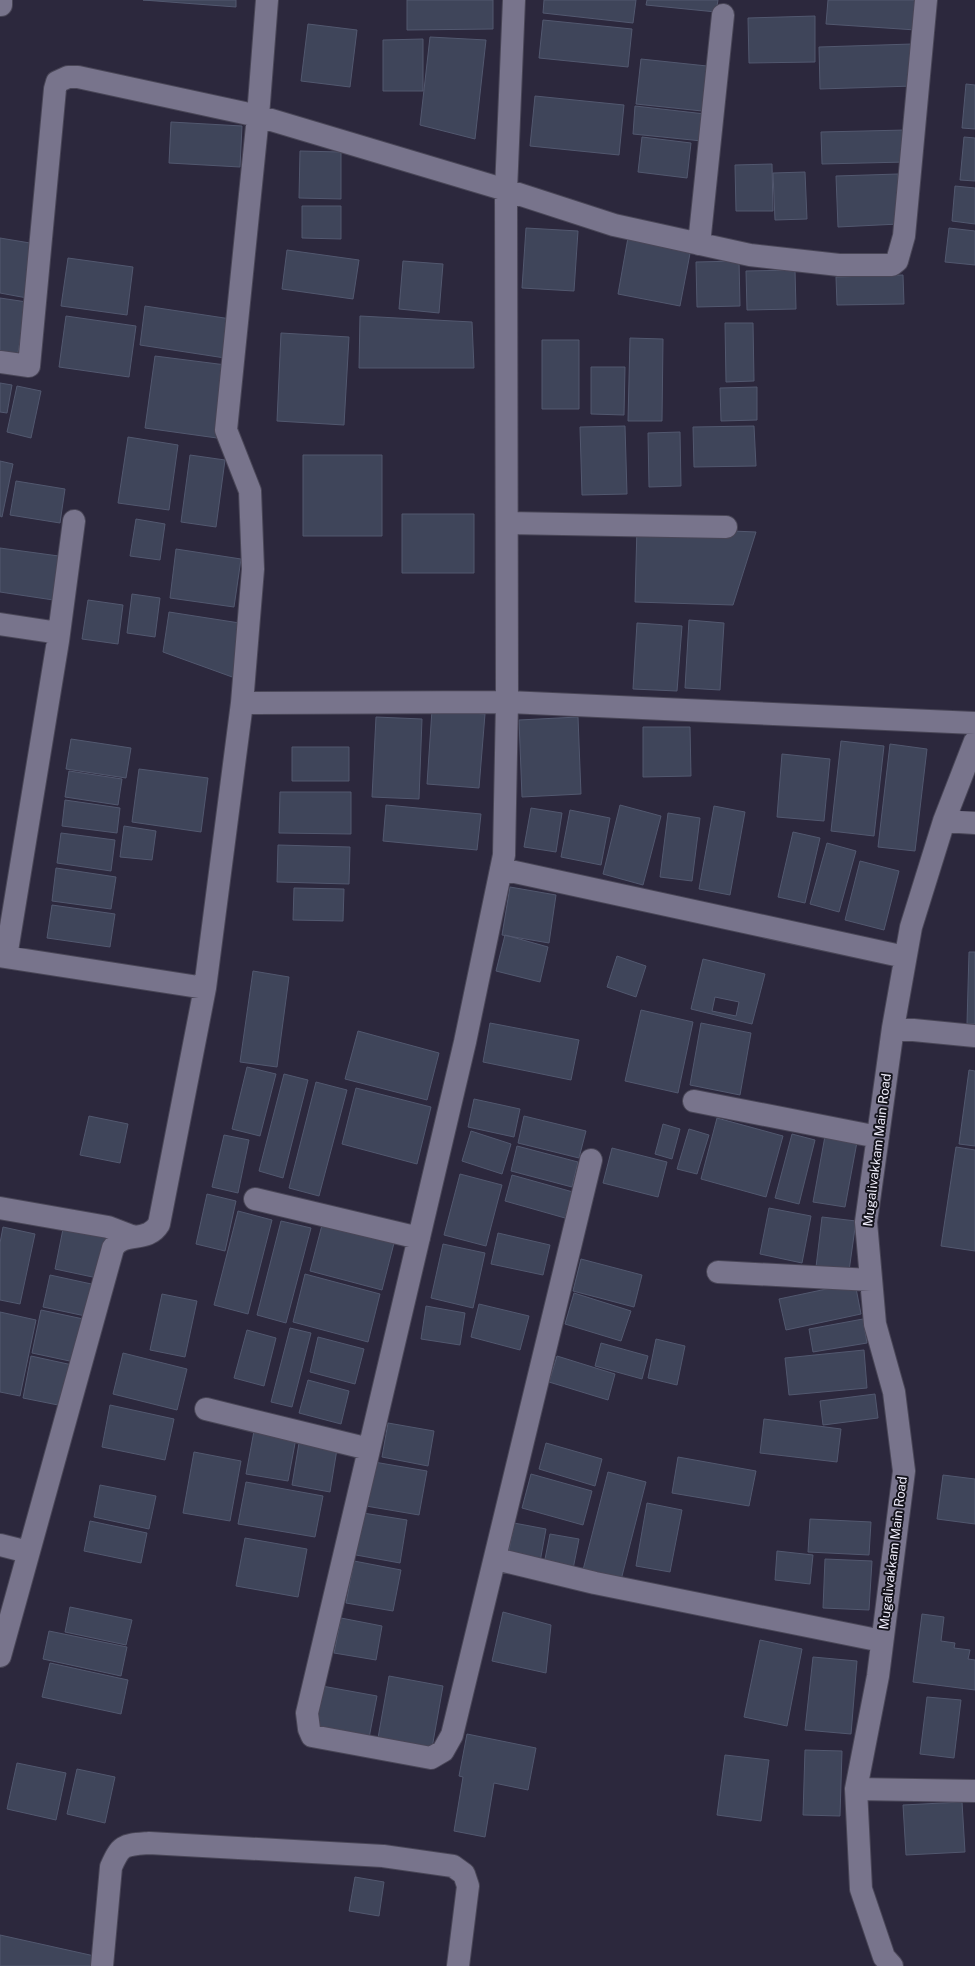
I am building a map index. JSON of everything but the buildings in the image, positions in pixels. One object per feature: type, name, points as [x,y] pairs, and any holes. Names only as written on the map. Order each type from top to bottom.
[{"type":"street","points":[[0,1656],[113,1248],[117,1242],[134,1237],[149,1235],[159,1224],[205,988],[242,703],[253,569],[250,491],[226,430],[258,116],[267,0]]},
{"type":"street","points":[[514,0],[506,190],[507,523],[504,855],[465,1042],[307,1713],[309,1729],[312,1736],[431,1758],[443,1751],[452,1735],[456,1725],[591,1160]]},
{"type":"street","points":[[0,362],[29,366],[53,104],[57,82],[68,77],[78,76],[258,116],[506,190],[614,225],[750,255],[839,265],[894,264],[900,253],[904,236],[926,0]]},
{"type":"street","points":[[699,244],[723,15]]},
{"type":"street","points":[[74,521],[59,633],[3,956],[205,988]]},
{"type":"street","points":[[507,523],[726,527]]},
{"type":"street","points":[[0,624],[59,633]]},
{"type":"street","points":[[242,703],[506,702],[975,723]]},
{"type":"street","name":"Mugalivakkam Main Road","points":[[892,1966],[884,1957],[861,1889],[856,1789],[878,1676],[904,1471],[894,1392],[875,1324],[866,1222],[893,1028],[911,927],[944,821],[975,741]]},
{"type":"street","points":[[944,821],[975,823]]},
{"type":"street","points":[[501,869],[905,957]]},
{"type":"street","points":[[893,1028],[975,1036]]},
{"type":"street","points":[[694,1101],[878,1137]]},
{"type":"street","points":[[255,1199],[419,1238]]},
{"type":"street","points":[[0,1208],[108,1226],[134,1237]]},
{"type":"street","points":[[718,1272],[871,1280]]},
{"type":"street","points":[[206,1408],[369,1449]]},
{"type":"street","points":[[0,1545],[28,1552]]},
{"type":"street","points":[[496,1559],[595,1583],[882,1641]]},
{"type":"street","points":[[856,1789],[975,1791]]},
{"type":"street","points":[[102,1966],[111,1867],[117,1852],[123,1847],[149,1843],[383,1856],[454,1866],[464,1874],[468,1886],[458,1966]]}]
